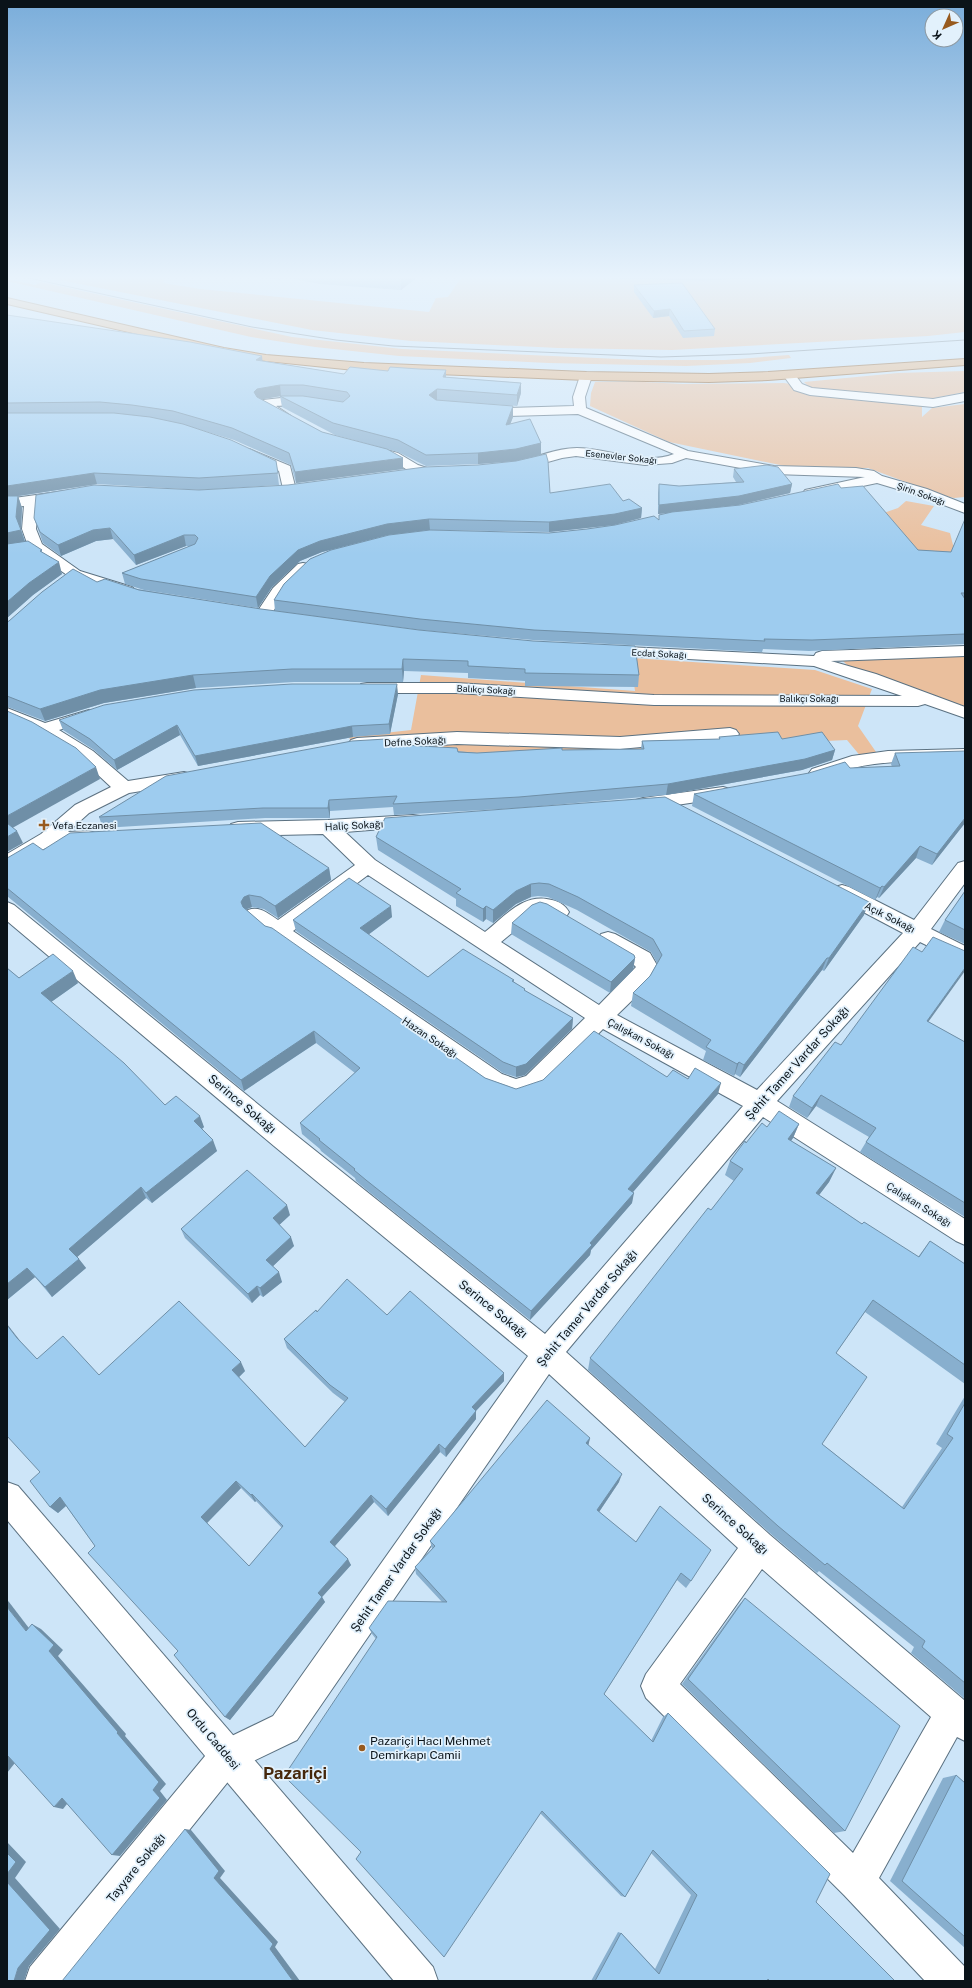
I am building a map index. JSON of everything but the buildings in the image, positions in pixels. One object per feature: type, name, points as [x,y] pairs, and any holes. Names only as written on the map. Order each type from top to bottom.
[{"type":"main road","points":[[398,369],[586,376],[691,378],[789,375],[873,369]]},
{"type":"main road","points":[[651,369],[704,370],[746,369]]},
{"type":"street","points":[[789,375],[798,387],[810,391],[933,403],[965,397]]},
{"type":"street","points":[[473,408],[509,412],[580,410],[579,397],[586,376]]},
{"type":"street","points":[[296,422],[263,404],[299,400],[323,402]]},
{"type":"street","name":"Şirin Sokağı","points":[[580,410],[685,454],[774,470],[856,472],[869,474],[878,479],[922,492],[965,509]]},
{"type":"street","points":[[236,447],[285,469],[289,490]]},
{"type":"street","points":[[362,448],[393,456],[413,468],[424,472]]},
{"type":"street","name":"Esenevler Sokağı","points":[[509,467],[576,452],[650,461],[671,460],[685,454]]},
{"type":"street","points":[[403,475],[440,471]]},
{"type":"street","points":[[795,496],[878,479]]},
{"type":"street","points":[[274,491],[304,488]]},
{"type":"street","points":[[7,503],[76,494]]},
{"type":"street","points":[[31,501],[29,529],[35,546],[75,574],[142,595]]},
{"type":"street","points":[[7,551],[35,546]]},
{"type":"street","points":[[263,615],[278,591],[306,565],[313,562]]},
{"type":"street","points":[[59,584],[75,574]]},
{"type":"street","points":[[107,584],[128,576]]},
{"type":"street","name":"Ecdat Sokağı","points":[[588,650],[815,661],[821,656],[965,652]]},
{"type":"street","points":[[815,661],[839,667],[965,712]]},
{"type":"street","name":"Balıkçı Sokağı","points":[[355,688],[456,688],[654,700],[931,699]]},
{"type":"street","points":[[44,729],[104,710]]},
{"type":"street","points":[[7,713],[44,729],[87,755],[124,788]]},
{"type":"street","name":"Defne Sokağı","points":[[338,747],[353,744],[457,738],[620,743],[730,734]]},
{"type":"street","points":[[798,778],[852,762],[888,757],[965,755]]},
{"type":"street","points":[[7,863],[48,839],[82,809],[124,788],[198,775]]},
{"type":"street","points":[[628,805],[666,802],[741,790]]},
{"type":"street","points":[[666,802],[694,816]]},
{"type":"street","name":"Haliç Sokağı","points":[[219,830],[432,820]]},
{"type":"street","name":"Çalışkan Sokağı","points":[[328,826],[350,850],[368,865],[485,943],[601,1017],[760,1103],[965,1233]]},
{"type":"street","points":[[48,839],[110,837]]},
{"type":"street","points":[[276,932],[368,865]]},
{"type":"street","name":"Şehit Tamer Vardar Sokağı","points":[[227,1756],[285,1728],[547,1353],[760,1103],[918,931],[965,868]]},
{"type":"street","name":"Açık Sokağı","points":[[827,884],[965,956]]},
{"type":"street","name":"Hazan Sokağı","points":[[255,915],[276,932],[494,1081],[516,1089],[534,1082],[638,982],[645,974],[647,967],[642,959],[546,906],[538,904],[531,906],[485,943]]},
{"type":"street","name":"Serince Sokağı","points":[[7,910],[283,1139],[547,1353],[759,1546],[958,1718]]},
{"type":"street","name":"Ordu Caddesi","points":[[7,1497],[419,1981]]},
{"type":"street","points":[[759,1546],[658,1686],[857,1882],[951,1981]]},
{"type":"street","points":[[857,1882],[958,1718]]},
{"type":"street","name":"Tayyare Sokağı","points":[[44,1981],[227,1756]]},
{"type":"shaded area","points":[[965,371],[965,392],[924,400],[812,390],[804,382],[898,373]]},
{"type":"shaded area","points":[[595,382],[683,384],[784,383],[922,405],[922,417],[932,408],[965,404],[965,497],[954,498],[941,495],[868,468],[809,469],[790,467],[669,442],[590,406],[591,393]]},
{"type":"shaded area","points":[[906,501],[934,506],[921,525],[950,533],[953,545],[965,550],[965,567],[900,558],[875,516],[898,508]]},
{"type":"shaded area","points":[[602,656],[815,670],[872,689],[858,726],[883,762],[867,764],[847,740],[717,746],[633,756],[355,753],[349,737],[411,730],[421,675],[635,691],[633,677]]},
{"type":"shaded area","points":[[965,656],[965,707],[847,665],[843,661]]},
{"type":"place","name":"Vefa Eczanesi","points":[[44,825]]},
{"type":"place","name":"Pazariçi Hacı Mehmet Demirkapı Camii","points":[[362,1748]]},
{"type":"district","name":"Pazariçi","points":[[295,1773]]}]
